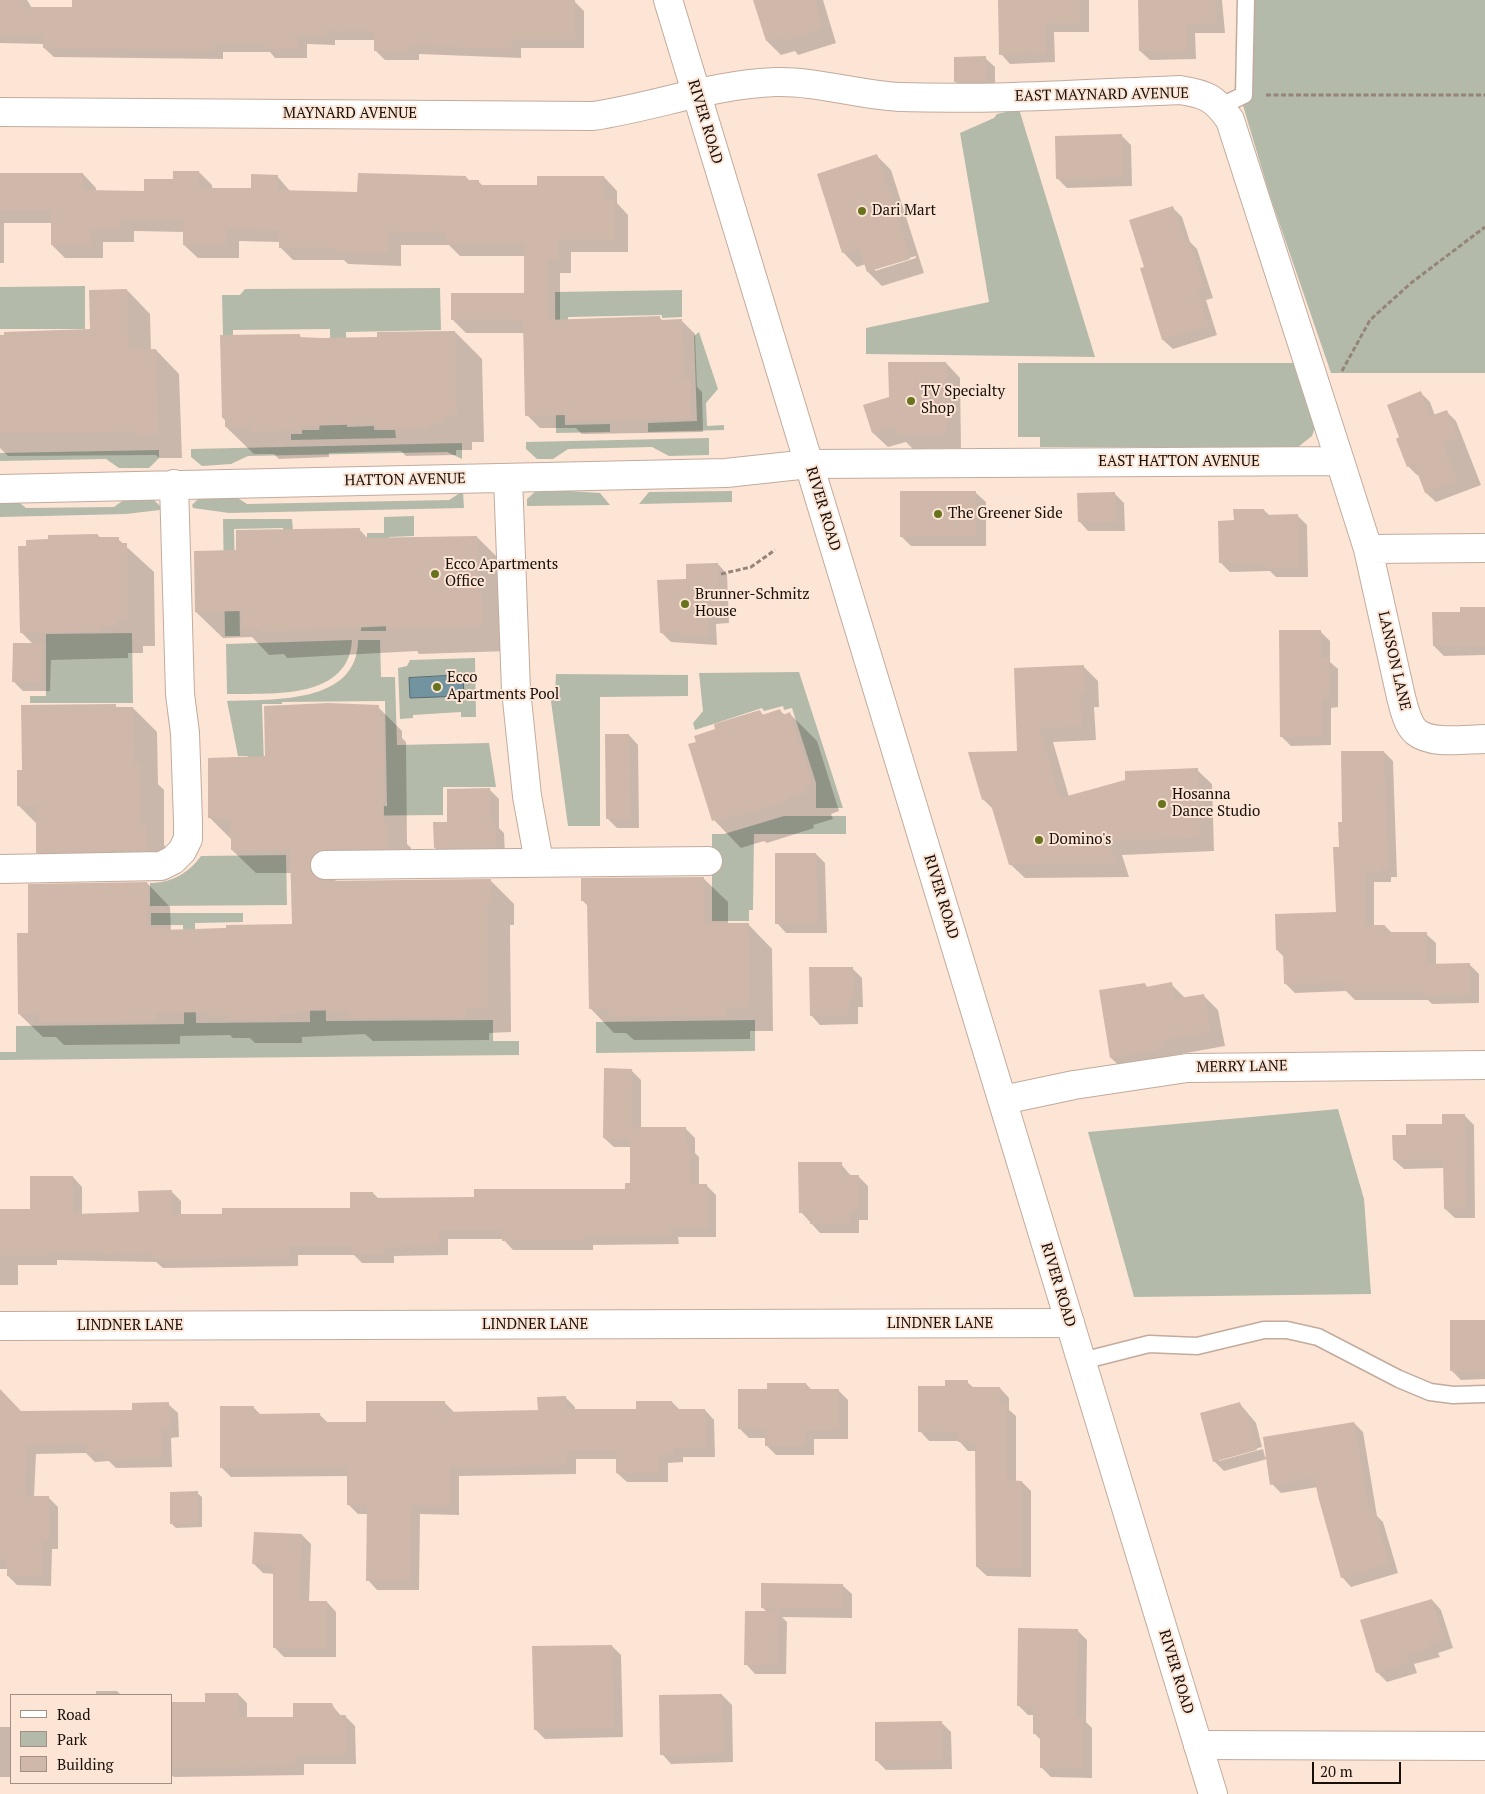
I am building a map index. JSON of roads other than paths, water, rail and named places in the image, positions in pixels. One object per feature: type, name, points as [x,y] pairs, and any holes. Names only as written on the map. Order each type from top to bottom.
[{"type":"street","name":"RIVER ROAD","points":[[668,0],[1213,1794]]},
{"type":"street","name":"EAST MAYNARD AVENUE","points":[[697,94],[776,82],[808,84],[870,95],[950,98],[1180,90],[1232,101]]},
{"type":"street","name":"MAYNARD AVENUE","points":[[0,112],[593,116],[634,110],[697,94]]},
{"type":"street","points":[[1232,101],[1230,120],[1325,410],[1368,549],[1485,548]]},
{"type":"street","name":"EAST HATTON AVENUE","points":[[809,464],[1340,461]]},
{"type":"street","name":"HATTON AVENUE","points":[[0,489],[726,472],[809,464]]},
{"type":"street","points":[[508,478],[516,690],[528,796],[539,862]]},
{"type":"street","points":[[0,869],[161,866],[173,860],[185,845],[188,822],[186,744],[180,694],[174,484]]},
{"type":"street","name":"LANSON LANE","points":[[1368,549],[1401,696],[1406,715],[1416,732],[1429,738],[1485,739]]},
{"type":"street","points":[[325,864],[708,861]]},
{"type":"street","name":"MERRY LANE","points":[[1002,1100],[1074,1085],[1187,1068],[1485,1065]]},
{"type":"street","name":"LINDNER LANE","points":[[0,1326],[1070,1324]]},
{"type":"street","points":[[1198,1745],[1485,1746]]},
{"type":"lane","points":[[1232,101],[1246,0]]},
{"type":"lane","points":[[1082,1361],[1149,1344],[1197,1346],[1264,1330],[1286,1330],[1318,1337],[1399,1379],[1430,1392],[1453,1395],[1485,1394]]},
{"type":"water","name":"Ecco Apartments Pool","points":[[463,675],[464,696],[410,698],[409,678]]},
{"type":"place","name":"Dari Mart","points":[[862,211]]},
{"type":"place","name":"TV Specialty Shop","points":[[911,401]]},
{"type":"place","name":"The Greener Side","points":[[938,514]]},
{"type":"place","name":"Ecco Apartments Office","points":[[435,574]]},
{"type":"place","name":"Brunner-Schmitz House","points":[[685,604]]},
{"type":"place","name":"Ecco Apartments Pool","points":[[437,687]]},
{"type":"place","name":"Hosanna Dance Studio","points":[[1162,804]]},
{"type":"place","name":"Domino's","points":[[1039,840]]}]
